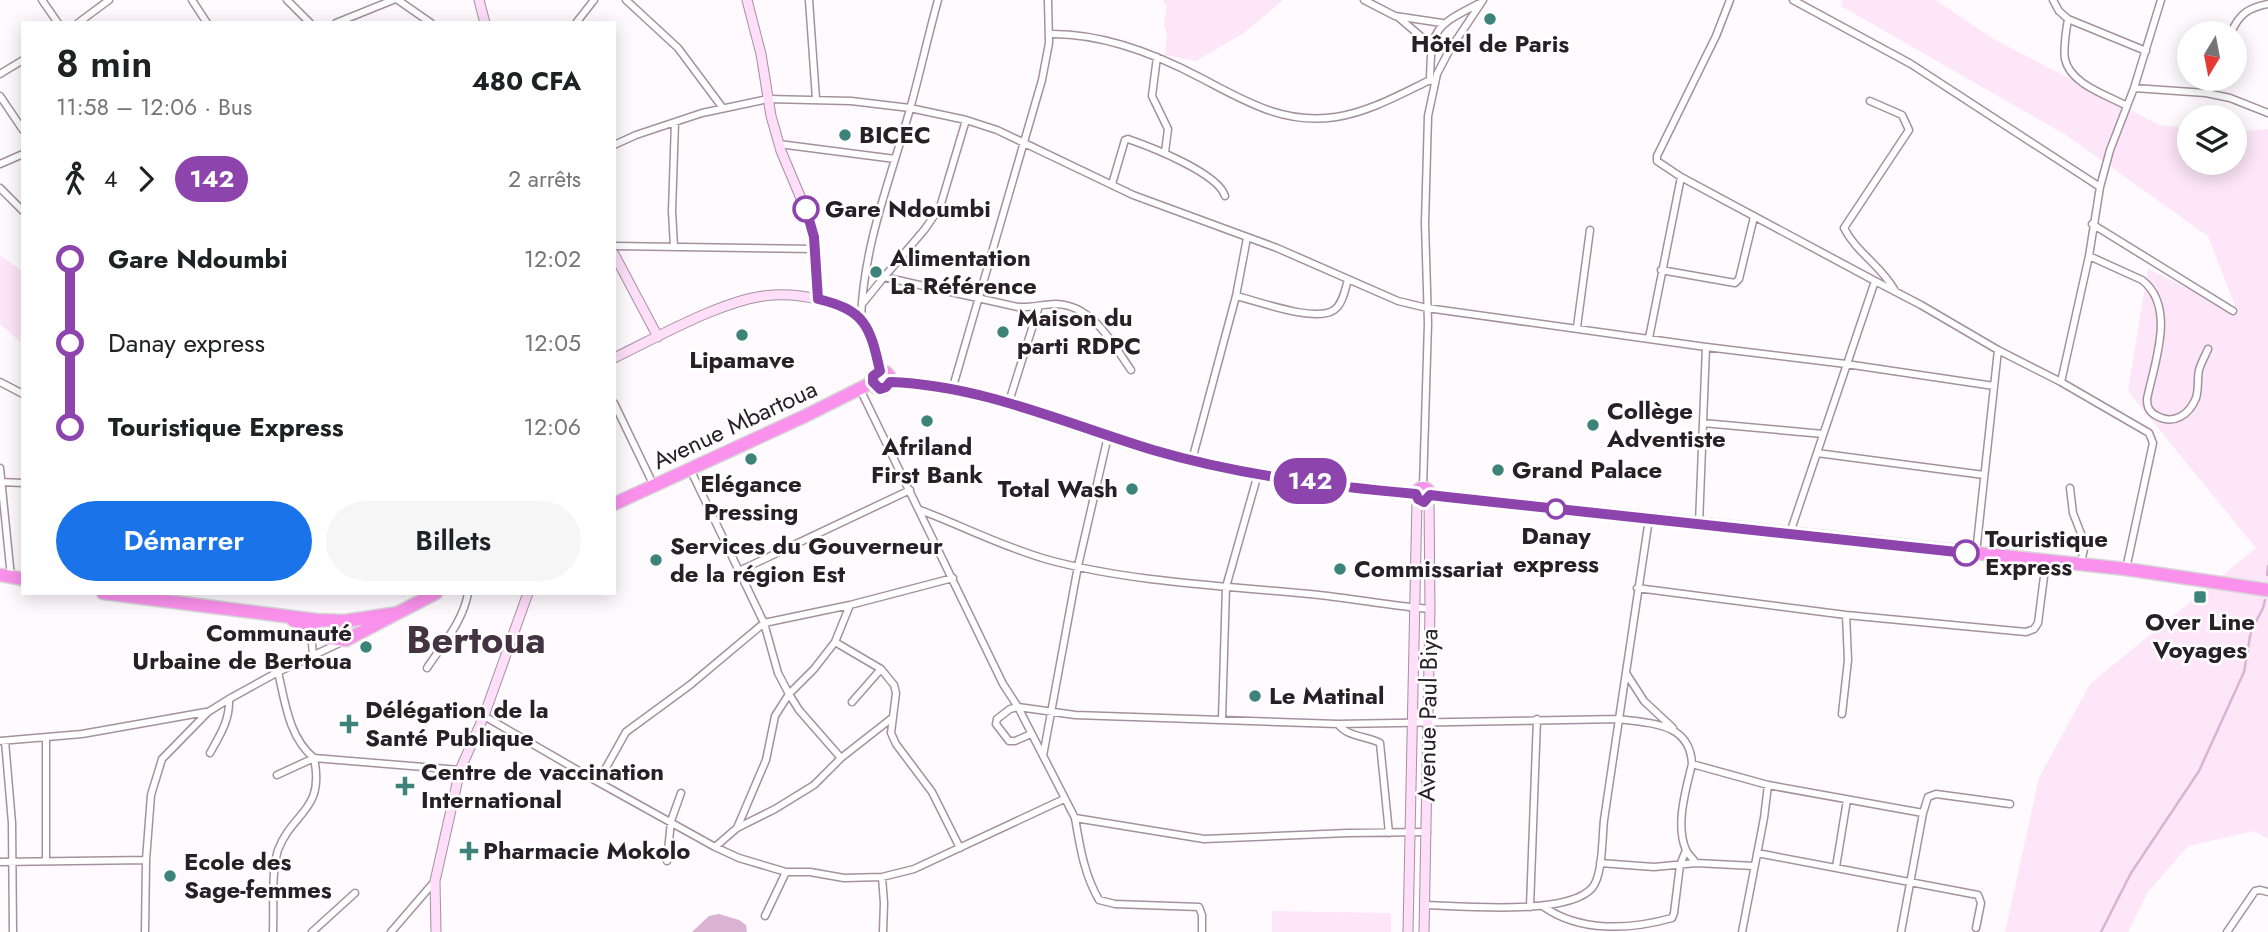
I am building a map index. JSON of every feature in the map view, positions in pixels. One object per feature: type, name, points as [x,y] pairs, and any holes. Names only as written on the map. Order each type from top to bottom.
[{"type":"highway","points":[[876,377],[889,375],[890,382],[952,390],[1192,460],[1258,474],[1423,495],[2126,569],[2268,590]]},
{"type":"highway","name":"Avenue Mbartoua","points":[[616,503],[859,389],[876,377]]},
{"type":"highway","points":[[129,595],[286,617],[314,625],[330,638],[345,640],[432,595]]},
{"type":"highway","points":[[314,625],[398,613]]},
{"type":"street","points":[[42,0],[57,21]]},
{"type":"street","points":[[81,21],[109,0]]},
{"type":"street","points":[[192,0],[206,21]]},
{"type":"street","points":[[287,0],[308,21]]},
{"type":"street","points":[[340,21],[379,2],[395,0],[428,21]]},
{"type":"street","points":[[479,0],[484,21]]},
{"type":"street","points":[[578,21],[594,0]]},
{"type":"street","points":[[626,0],[678,48],[722,107]]},
{"type":"street","points":[[747,0],[779,144],[811,223],[818,299]]},
{"type":"street","points":[[809,0],[816,99]]},
{"type":"street","points":[[876,377],[873,343],[861,318],[875,224],[910,108],[938,0]]},
{"type":"street","points":[[952,390],[1042,80],[1049,34],[1048,0]]},
{"type":"street","points":[[1730,0],[1711,47],[1657,156],[1659,164],[2061,382],[2149,433],[2152,438],[2126,569]]},
{"type":"street","points":[[1793,0],[1911,64],[2100,187]]},
{"type":"street","points":[[2053,0],[2059,11],[2068,19],[2146,51]]},
{"type":"street","points":[[2061,382],[2089,256],[2100,187],[2161,0]]},
{"type":"street","points":[[1365,1],[1395,16],[1431,45]]},
{"type":"street","points":[[1408,932],[1415,608],[1423,495],[1427,308],[1426,141],[1431,93],[1431,45],[1434,34],[1442,23],[1482,1]]},
{"type":"street","points":[[1431,93],[1448,51],[1482,1]]},
{"type":"street","points":[[2238,21],[2242,13],[2268,4]]},
{"type":"street","points":[[1395,16],[1442,23]]},
{"type":"street","points":[[2068,19],[2065,52],[2070,72],[2080,81],[2127,106]]},
{"type":"street","points":[[1049,34],[1073,33],[1157,57],[1238,99],[1273,113],[1308,118],[1337,117],[1385,102],[1430,80]]},
{"type":"street","points":[[1157,57],[1152,96],[1168,129],[1165,152]]},
{"type":"street","points":[[0,74],[21,61]]},
{"type":"street","points":[[2134,88],[2206,93],[2230,98],[2268,113]]},
{"type":"street","points":[[0,96],[21,127]]},
{"type":"street","points":[[616,144],[722,107],[768,99],[816,99],[910,108],[966,120],[1024,142],[1133,195],[1277,248],[1398,301],[1427,308],[1706,347],[1846,363],[1994,386]]},
{"type":"street","points":[[1870,101],[1902,115],[1909,130],[1844,228],[1851,242],[1887,276],[1895,291]]},
{"type":"street","points":[[862,304],[940,207],[966,120]]},
{"type":"street","points":[[674,247],[672,211],[675,122]]},
{"type":"street","points":[[1112,184],[1126,139],[1165,152],[1219,184],[1225,196]]},
{"type":"street","points":[[779,144],[895,159]]},
{"type":"street","points":[[0,164],[21,155]]},
{"type":"street","points":[[1649,338],[1681,177]]},
{"type":"street","points":[[0,188],[21,209]]},
{"type":"street","points":[[1661,270],[1735,283],[1739,279],[1754,216]]},
{"type":"street","points":[[2092,224],[2233,311]]},
{"type":"street","points":[[1577,327],[1590,230]]},
{"type":"street","points":[[1192,460],[1236,296],[1247,238]]},
{"type":"street","points":[[616,246],[815,249]]},
{"type":"street","points":[[2089,256],[2149,285],[2160,309],[2161,334],[2147,399],[2151,414],[2166,421],[2175,420],[2188,411],[2196,397],[2199,372],[2208,349]]},
{"type":"street","points":[[616,258],[658,337]]},
{"type":"street","points":[[884,277],[1018,307],[1055,304],[1072,306],[1100,326],[1131,370]]},
{"type":"street","points":[[1236,296],[1295,311],[1329,312],[1341,303],[1348,280]]},
{"type":"street","points":[[1789,534],[1875,281]]},
{"type":"street","points":[[616,357],[696,318],[770,295],[791,295],[840,304],[861,318]]},
{"type":"street","points":[[1008,405],[1040,306]]},
{"type":"street","points":[[1699,524],[1706,347]]},
{"type":"street","points":[[1976,554],[1998,350]]},
{"type":"street","points":[[0,382],[21,393]]},
{"type":"street","points":[[859,389],[1003,684],[1018,707],[1074,818],[1088,882],[1099,900],[1115,904],[1199,907],[1202,932]]},
{"type":"street","points":[[616,407],[653,486]]},
{"type":"street","points":[[1703,423],[1823,434]]},
{"type":"street","points":[[1043,756],[1078,566],[1108,435]]},
{"type":"street","points":[[1816,453],[1984,475]]},
{"type":"street","points":[[0,468],[11,577]]},
{"type":"street","points":[[691,469],[764,622],[778,673],[799,710],[841,758]]},
{"type":"street","points":[[1222,719],[1226,587],[1258,474]]},
{"type":"street","points":[[1,482],[21,483]]},
{"type":"street","points":[[2070,488],[2073,513],[2085,544],[2080,565]]},
{"type":"street","points":[[741,570],[910,490]]},
{"type":"street","name":"Avenue Paul Biya","points":[[1423,495],[1430,609],[1424,932]]},
{"type":"street","points":[[920,510],[995,541],[1047,559],[1078,566],[1226,587],[1321,595],[1430,609]]},
{"type":"street","points":[[1424,905],[1544,907],[1569,901],[1593,887],[1600,863],[1625,671],[1649,519]]},
{"type":"street","points":[[1637,588],[1846,615],[2026,632],[2034,629],[2038,623],[2046,561]]},
{"type":"street","points":[[598,782],[626,732],[690,685],[764,622],[850,605],[953,578]]},
{"type":"street","points":[[427,668],[458,622],[468,595]]},
{"type":"street","points":[[436,932],[435,881],[460,770],[484,716],[527,595]]},
{"type":"street","points":[[737,828],[765,760],[775,716],[789,694],[814,669],[835,642],[850,605]]},
{"type":"street","points":[[1842,715],[1848,660],[1846,615]]},
{"type":"street","points":[[145,932],[146,860],[151,795],[162,759],[208,712],[278,672],[345,640],[345,621]]},
{"type":"street","points":[[313,656],[314,625]]},
{"type":"street","points":[[835,642],[881,670],[894,685],[896,693],[891,733],[896,744],[932,792],[960,848]]},
{"type":"street","points":[[852,702],[881,670]]},
{"type":"street","points":[[1544,907],[1558,918],[1617,930],[1672,918],[1674,913],[1681,865],[1686,850],[1683,813],[1692,764],[1689,749],[1673,728],[1644,701],[1625,671]]},
{"type":"street","points":[[273,932],[276,859],[285,837],[312,803],[317,772],[314,758],[304,750],[289,720],[278,672]]},
{"type":"street","points":[[210,753],[230,712],[229,699]]},
{"type":"street","points":[[1031,734],[1009,741],[996,724],[997,719],[1010,709],[1018,707],[1053,713],[1338,724],[1619,719],[1673,728]]},
{"type":"street","points":[[13,932],[13,861],[2,741],[82,734],[208,712]]},
{"type":"street","points":[[484,716],[715,847],[738,858],[786,872],[810,872],[844,878],[881,877],[914,869],[1065,799]]},
{"type":"street","points":[[715,847],[737,828],[814,785],[841,758],[892,718]]},
{"type":"street","points":[[1530,906],[1537,719]]},
{"type":"street","points":[[1338,724],[1349,733],[1380,743],[1389,833]]},
{"type":"street","points":[[46,738],[46,861]]},
{"type":"street","points":[[277,775],[314,758],[460,770]]},
{"type":"street","points":[[1692,764],[1768,785],[1923,813]]},
{"type":"street","points":[[1742,932],[1768,785]]},
{"type":"street","points":[[667,861],[671,821],[681,793]]},
{"type":"street","points":[[1901,932],[1928,797],[1936,794],[2010,804]]},
{"type":"street","points":[[1836,867],[1847,800]]},
{"type":"street","points":[[1074,818],[1204,839],[1348,832],[1427,832]]},
{"type":"street","points":[[1686,850],[1696,863]]},
{"type":"street","points":[[1757,853],[1888,878],[1912,880],[1978,895],[1981,903],[1976,928]]},
{"type":"street","points":[[0,862],[146,860]]},
{"type":"street","points":[[1600,863],[1654,867],[1696,863],[1754,866]]},
{"type":"street","points":[[765,916],[786,872]]},
{"type":"street","points":[[881,877],[883,932]]},
{"type":"street","points":[[391,932],[435,881]]},
{"type":"street","points":[[2227,932],[2255,891],[2268,892]]},
{"type":"street","points":[[312,932],[355,893]]},
{"type":"shaded area","points":[[1163,0],[1283,0],[1244,33],[1196,61],[1165,55],[1167,34],[1164,25],[1167,7]]},
{"type":"shaded area","points":[[1843,0],[1935,0],[1995,40],[2159,125],[2177,127],[2177,175],[2247,175],[2247,131],[2268,129],[2268,839],[2254,831],[2188,846],[2148,892],[2128,932],[2005,932],[2039,778],[2090,684],[2256,548],[2128,391],[2148,269],[2238,313],[2208,236],[2066,135],[1841,6]]},
{"type":"shaded area","points":[[0,255],[21,271],[21,342],[0,324]]},
{"type":"shaded area","points":[[1272,911],[1391,913],[1391,932],[1272,932]]},
{"type":"shaded area","points":[[719,914],[739,920],[746,925],[747,932],[692,932],[709,916]]},
{"type":"waterway","points":[[2267,575],[2268,566]]},
{"type":"waterway","points":[[2101,932],[2131,873],[2199,771],[2244,672],[2251,631],[2265,600]]},
{"type":"bus line","name":"142","points":[[806,209],[814,237],[818,299],[840,304],[861,318],[873,343],[880,371],[873,376],[873,382],[880,389],[890,382],[912,383],[967,393],[1208,465],[1290,479],[1416,494],[1417,498],[1424,502],[1430,495],[1966,553]]},
{"type":"place","name":"Hôtel de Paris","points":[[1490,19]]},
{"type":"place","name":"BICEC","points":[[845,135]]},
{"type":"place","name":"Gare Ndoumbi","points":[[806,209]]},
{"type":"place","name":"Alimentation La Référence","points":[[876,272]]},
{"type":"place","name":"Maison du parti RDPC","points":[[1003,332]]},
{"type":"place","name":"Lipamave","points":[[742,335]]},
{"type":"place","name":"Afriland First Bank","points":[[927,421]]},
{"type":"place","name":"Collège Adventiste","points":[[1593,425]]},
{"type":"place","name":"Elégance Pressing","points":[[751,459]]},
{"type":"place","name":"Grand Palace","points":[[1498,470]]},
{"type":"place","name":"Total Wash","points":[[1132,489]]},
{"type":"place","name":"Danay express","points":[[1556,509]]},
{"type":"place","name":"Touristique Express","points":[[1966,553]]},
{"type":"place","name":"Services du Gouverneur de la région Est","points":[[656,560]]},
{"type":"place","name":"Commissariat","points":[[1340,569]]},
{"type":"place","name":"Over Line Voyages","points":[[2200,597]]},
{"type":"place","name":"Communauté Urbaine de Bertoua","points":[[366,647]]},
{"type":"place","name":"Le Matinal","points":[[1255,696]]},
{"type":"place","name":"Délégation de la Santé Publique","points":[[349,724]]},
{"type":"place","name":"Centre de vaccination International","points":[[405,786]]},
{"type":"place","name":"Pharmacie Mokolo","points":[[469,851]]},
{"type":"place","name":"Ecole des Sage-femmes","points":[[170,876]]},
{"type":"district","name":"Bertoua","points":[[476,640]]}]
